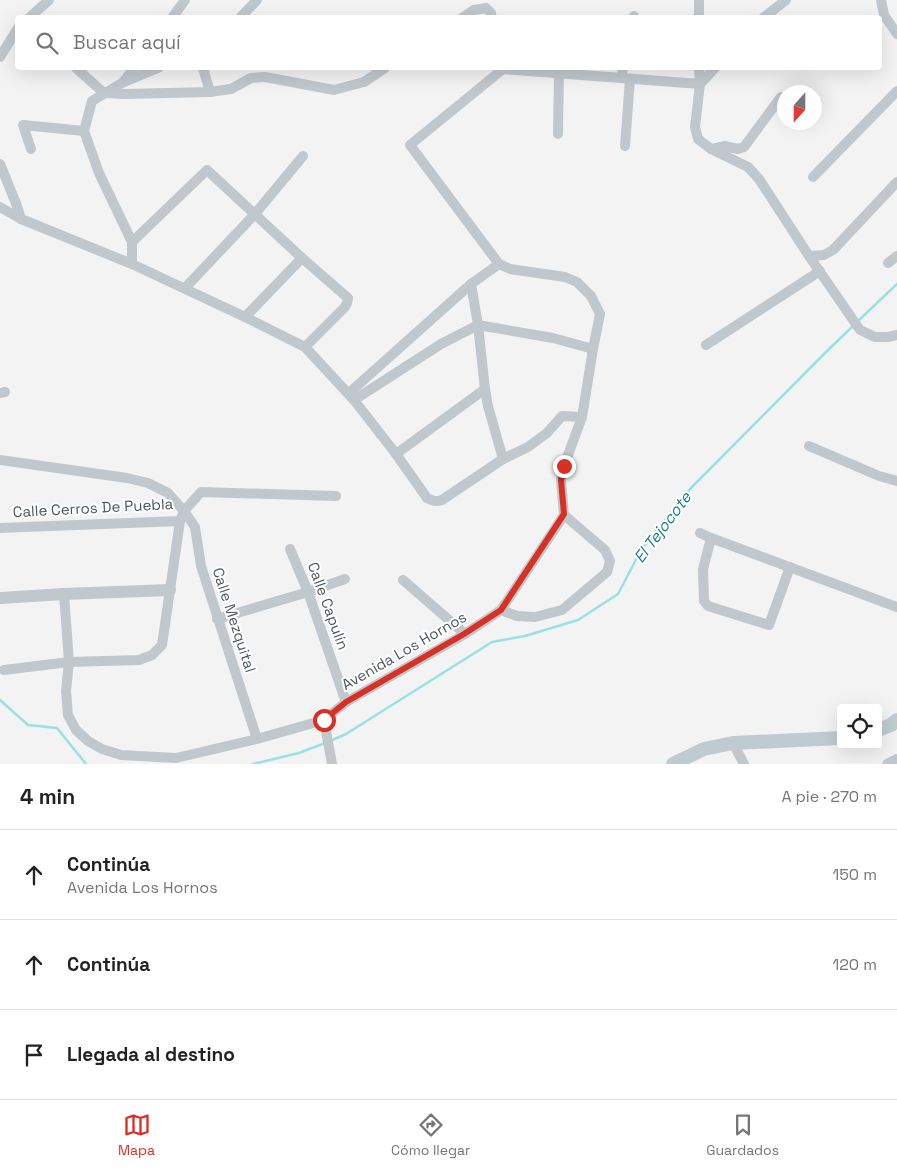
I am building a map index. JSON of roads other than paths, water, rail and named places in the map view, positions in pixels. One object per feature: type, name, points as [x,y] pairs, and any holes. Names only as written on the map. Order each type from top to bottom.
[{"type":"main road","points":[[882,728],[897,720]]},
{"type":"main road","points":[[673,764],[704,749],[733,743],[837,738]]},
{"type":"street","points":[[32,15],[48,0]]},
{"type":"street","points":[[174,15],[185,0]]},
{"type":"street","points":[[243,15],[257,0]]},
{"type":"street","points":[[699,0],[699,15]]},
{"type":"street","points":[[767,15],[786,0]]},
{"type":"street","points":[[881,1],[884,15],[897,34]]},
{"type":"street","points":[[466,15],[474,10],[486,8],[491,15]]},
{"type":"street","points":[[0,57],[15,33]]},
{"type":"street","points":[[78,70],[104,93],[125,94],[210,92],[231,89],[251,78],[265,77],[334,90],[364,82],[382,70]]},
{"type":"street","points":[[122,83],[132,70]]},
{"type":"street","points":[[132,264],[132,242],[99,173],[84,131],[92,101],[122,83],[153,70]]},
{"type":"street","points":[[204,70],[210,92]]},
{"type":"street","points":[[501,70],[410,145],[500,264],[510,269],[565,277],[577,282],[591,296],[600,314],[582,417],[564,466],[561,480],[564,514],[501,610],[517,616],[535,617],[562,610],[607,572],[610,561],[605,550],[564,514]]},
{"type":"street","points":[[525,70],[625,75],[700,84]]},
{"type":"street","points":[[699,70],[700,84],[695,127],[698,139],[711,149],[748,166],[759,179],[859,329],[875,337],[897,335]]},
{"type":"street","points":[[700,84],[713,70]]},
{"type":"street","points":[[558,134],[559,73]]},
{"type":"street","points":[[625,75],[625,146]]},
{"type":"street","points":[[813,177],[897,91]]},
{"type":"street","points":[[711,149],[724,146],[738,149],[744,147],[777,102]]},
{"type":"street","points":[[31,150],[23,125],[84,131]]},
{"type":"street","points":[[185,288],[254,215],[302,156]]},
{"type":"street","points":[[0,164],[21,219]]},
{"type":"street","points":[[132,242],[207,170],[254,215],[348,298],[345,307],[305,347]]},
{"type":"street","points":[[809,256],[824,255],[833,250],[897,182]]},
{"type":"street","points":[[0,208],[21,219],[132,264],[185,288],[305,347],[351,396],[427,498],[437,502],[503,459],[528,447],[548,433],[562,416],[582,417]]},
{"type":"street","points":[[888,264],[897,256]]},
{"type":"street","points":[[245,317],[302,258]]},
{"type":"street","points":[[351,396],[471,284],[500,264]]},
{"type":"street","points":[[706,345],[820,271]]},
{"type":"street","points":[[471,284],[478,325],[485,390],[503,459]]},
{"type":"street","points":[[351,396],[478,325],[553,338],[593,349]]},
{"type":"street","points":[[396,454],[485,390]]},
{"type":"street","points":[[809,446],[879,476],[897,481]]},
{"type":"street","name":"Calle Mezquital","points":[[0,460],[127,478],[148,483],[168,492],[182,516],[195,527],[200,566],[257,739]]},
{"type":"street","points":[[4,670],[69,662],[139,660],[152,655],[162,645],[182,516],[201,492],[336,496]]},
{"type":"street","name":"Calle Cerros De Puebla","points":[[0,528],[182,516]]},
{"type":"street","points":[[700,533],[897,607]]},
{"type":"street","points":[[711,538],[703,569],[704,601],[708,606],[769,625],[790,567]]},
{"type":"street","name":"Calle Capulín","points":[[290,549],[308,592],[346,702]]},
{"type":"street","points":[[218,618],[308,592],[345,579]]},
{"type":"street","points":[[403,580],[464,634]]},
{"type":"street","points":[[0,598],[170,590]]},
{"type":"street","name":"Avenida Los Hornos","points":[[64,594],[69,662],[66,691],[68,715],[76,730],[88,741],[102,749],[121,755],[176,758],[257,739],[324,720],[346,702],[464,634],[501,610]]},
{"type":"street","points":[[324,720],[332,764]]},
{"type":"street","points":[[733,743],[744,764]]},
{"type":"street","points":[[888,764],[897,759]]},
{"type":"waterway","name":"El Tejocote","points":[[858,321],[897,284]]},
{"type":"waterway","name":"El Tejocote","points":[[330,741],[346,734],[492,642],[525,636],[578,620],[618,594],[641,550],[691,488],[854,325]]},
{"type":"waterway","name":"El Tejocote","points":[[0,700],[28,725],[57,728],[86,764]]},
{"type":"waterway","name":"El Tejocote","points":[[253,764],[299,753],[325,743]]}]
